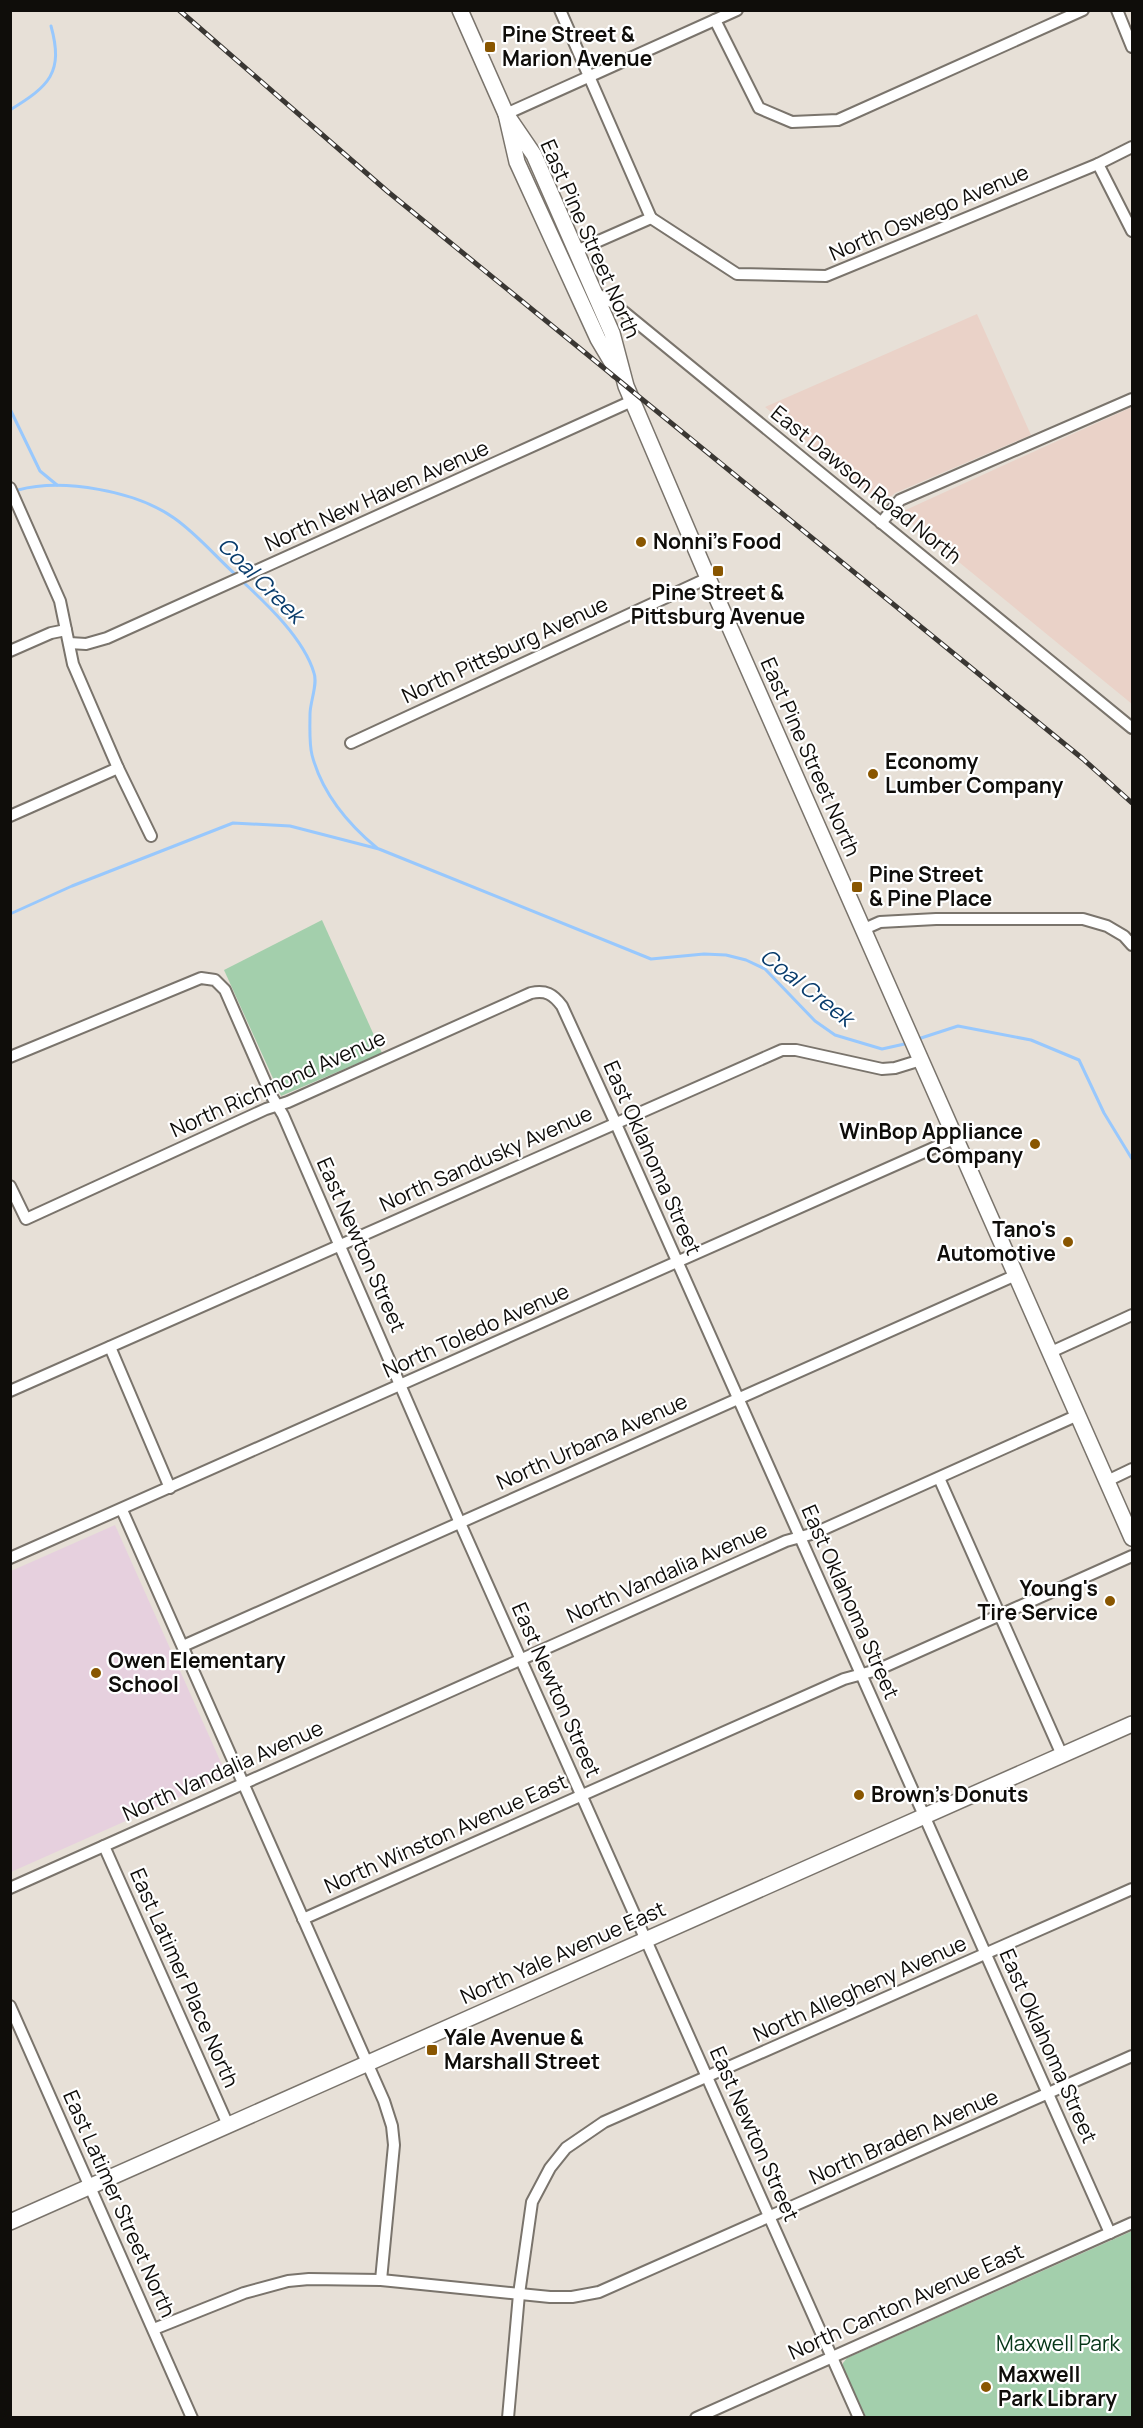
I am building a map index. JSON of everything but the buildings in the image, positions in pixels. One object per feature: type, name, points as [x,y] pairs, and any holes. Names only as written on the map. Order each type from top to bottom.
[{"type":"main road","name":"East Pine Street North","points":[[460,10],[506,114],[534,155],[612,333],[629,393]]},
{"type":"main road","name":"East Pine Street North","points":[[506,114],[517,162],[598,339],[629,393],[862,930],[1132,1538]]},
{"type":"main road","name":"North Yale Avenue East","points":[[10,2222],[1132,1724]]},
{"type":"street","points":[[560,10],[651,218],[576,251]]},
{"type":"street","points":[[506,114],[737,10]]},
{"type":"street","points":[[715,20],[759,108],[792,122],[838,120],[1083,10]]},
{"type":"street","points":[[1117,10],[1132,47]]},
{"type":"street","name":"North Oswego Avenue","points":[[651,218],[737,274],[826,276],[1098,164],[1132,147]]},
{"type":"street","points":[[1098,164],[1132,231]]},
{"type":"street","name":"East Dawson Road North","points":[[570,278],[613,303],[1132,728]]},
{"type":"street","name":"North New Haven Avenue","points":[[69,643],[86,644],[107,638],[229,584],[629,393]]},
{"type":"street","points":[[881,523],[900,500],[1132,399]]},
{"type":"street","points":[[10,488],[60,601],[73,664],[118,768],[151,836]]},
{"type":"street","name":"North Pittsburg Avenue","points":[[351,742],[708,578]]},
{"type":"street","points":[[10,651],[51,633],[66,630]]},
{"type":"street","points":[[10,816],[118,768]]},
{"type":"street","points":[[862,930],[880,922],[914,920],[1083,919],[1107,926],[1125,936],[1132,945]]},
{"type":"street","name":"East Newton Street","points":[[10,1057],[201,978],[215,980],[225,990],[859,2418]]},
{"type":"street","name":"North Richmond Avenue","points":[[10,1186],[26,1219],[531,993],[547,992]]},
{"type":"street","name":"East Oklahoma Street","points":[[547,992],[562,1006],[616,1124],[1110,2234]]},
{"type":"street","name":"North Sandusky Avenue","points":[[10,1391],[782,1050],[796,1050],[882,1069],[895,1068],[920,1057]]},
{"type":"street","name":"North Toledo Avenue","points":[[11,1557],[122,1510],[956,1138]]},
{"type":"street","name":"North Urbana Avenue","points":[[183,1646],[1016,1275]]},
{"type":"street","points":[[1051,1352],[1132,1315]]},
{"type":"street","points":[[110,1347],[170,1488]]},
{"type":"street","name":"North Vandalia Avenue","points":[[10,1888],[786,1541],[815,1533],[1078,1415]]},
{"type":"street","points":[[1107,1481],[1132,1469]]},
{"type":"street","points":[[939,1478],[1062,1755]]},
{"type":"street","points":[[122,1510],[384,2101],[392,2126],[394,2145],[381,2280]]},
{"type":"street","name":"North Winston Avenue East","points":[[303,1919],[844,1679],[877,1670],[1132,1556]]},
{"type":"street","name":"East Latimer Place North","points":[[104,1846],[228,2125]]},
{"type":"street","name":"North Allegheny Avenue","points":[[508,2418],[519,2294],[532,2202],[550,2168],[566,2148],[604,2122],[1132,1890]]},
{"type":"street","name":"East Latimer Street North","points":[[10,2006],[192,2418]]},
{"type":"street","name":"North Braden Avenue","points":[[519,2294],[566,2297],[599,2292],[1132,2056]]},
{"type":"street","name":"North Canton Avenue East","points":[[696,2418],[1132,2223]]},
{"type":"street","points":[[154,2329],[244,2293],[288,2281],[341,2278],[381,2280],[519,2294]]},
{"type":"shaded area","points":[[977,314],[1031,435],[895,493],[882,504],[765,407]]},
{"type":"shaded area","points":[[1132,407],[1132,704],[899,513]]},
{"type":"shaded area","name":"Owen Elementary School","points":[[115,1525],[227,1776],[11,1872],[11,1571]]},
{"type":"green space","points":[[322,920],[382,1053],[281,1096],[224,970]]},
{"type":"green space","name":"Maxwell Park","points":[[1132,2231],[1132,2417],[866,2417],[843,2369],[843,2363],[847,2358]]},
{"type":"waterway","points":[[10,110],[35,93],[50,77],[56,56],[51,26]]},
{"type":"waterway","points":[[10,409],[40,471],[57,485]]},
{"type":"waterway","name":"Coal Creek","points":[[18,490],[77,486],[99,489],[140,501],[182,524],[236,575]]},
{"type":"waterway","name":"Coal Creek","points":[[241,580],[283,623],[309,660],[315,677],[310,709],[310,735],[316,769],[337,807],[377,848]]},
{"type":"waterway","name":"Coal Creek","points":[[10,914],[72,886],[233,823],[290,826],[379,849],[651,959],[704,954],[726,955],[746,960],[765,969],[815,1021],[835,1035],[882,1049],[909,1043]]},
{"type":"waterway","name":"Coal Creek","points":[[918,1039],[958,1026],[1031,1040],[1079,1060],[1104,1113],[1132,1159]]},
{"type":"railway","points":[[179,10],[387,191],[1083,759],[1132,803]]},
{"type":"place","name":"Pine Street & Marion Avenue","points":[[490,47]]},
{"type":"place","name":"Nonni's Food","points":[[641,542]]},
{"type":"place","name":"Pine Street & Pittsburg Avenue","points":[[718,571]]},
{"type":"place","name":"Economy Lumber Company","points":[[873,774]]},
{"type":"place","name":"Pine Street & Pine Place","points":[[857,887]]},
{"type":"place","name":"WinBop Appliance Company","points":[[1035,1144]]},
{"type":"place","name":"Tano's Automotive","points":[[1068,1242]]},
{"type":"place","name":"Young's Tire Service","points":[[1110,1601]]},
{"type":"place","name":"Owen Elementary School","points":[[96,1673]]},
{"type":"place","name":"Brown's Donuts","points":[[859,1795]]},
{"type":"place","name":"Yale Avenue & Marshall Street","points":[[432,2050]]},
{"type":"place","name":"Maxwell Park Library","points":[[986,2387]]}]
